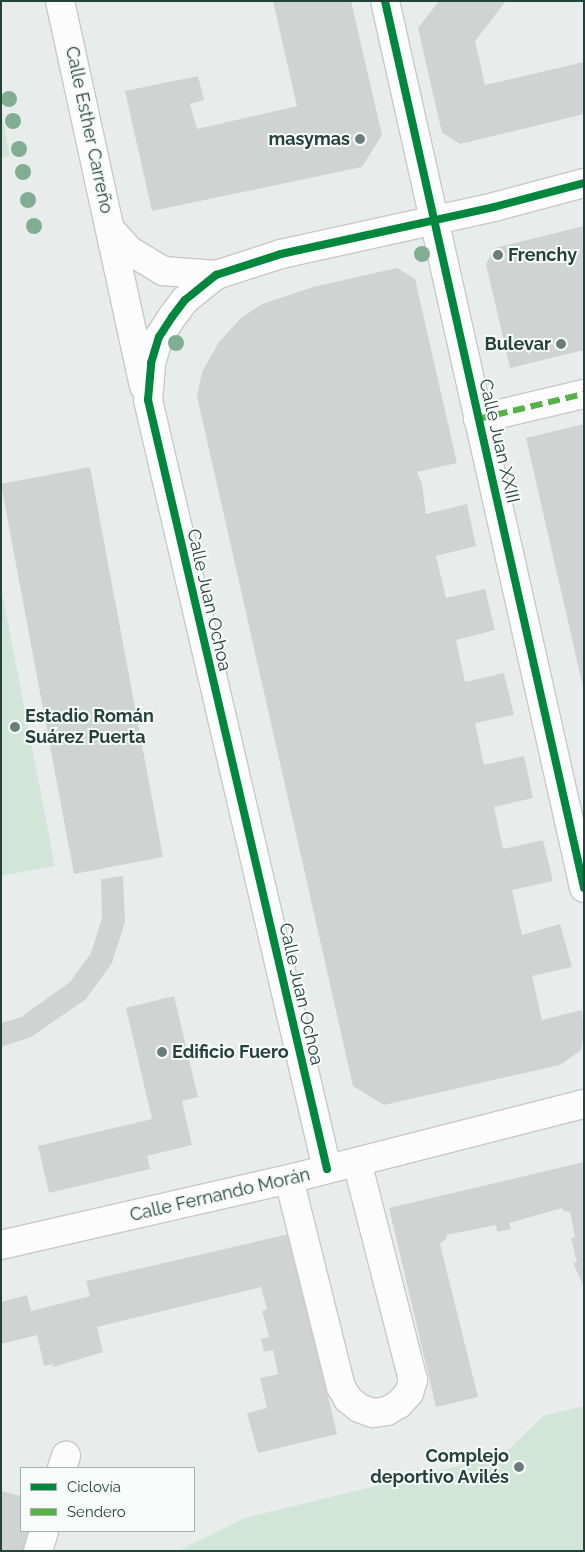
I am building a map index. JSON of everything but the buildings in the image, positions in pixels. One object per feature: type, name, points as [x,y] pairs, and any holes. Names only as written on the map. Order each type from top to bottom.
[{"type":"street","name":"Calle Esther Carreño","points":[[60,1],[110,229],[130,251],[163,271],[216,275]]},
{"type":"street","name":"Calle Juan XXIII","points":[[389,5],[433,220],[584,888]]},
{"type":"street","name":"Calle Juan Ochoa","points":[[328,1169],[148,400],[150,363],[159,337],[185,300],[216,275],[281,254],[433,220],[584,183]]},
{"type":"street","points":[[110,229],[148,400]]},
{"type":"street","points":[[478,419],[584,394]]},
{"type":"street","name":"Calle Fernando Morán","points":[[1,1245],[289,1179],[584,1104]]},
{"type":"street","points":[[289,1179],[341,1387],[348,1400],[359,1408],[373,1413],[387,1411],[399,1404],[409,1393],[413,1380],[357,1162]]},
{"type":"street","points":[[38,1551],[44,1532]]},
{"type":"green space","points":[[1,111],[10,156],[1,158]]},
{"type":"green space","name":"Estadio Román Suárez Puerta","points":[[1,587],[55,866],[1,876]]},
{"type":"green space","name":"Complejo deportivo Avilés","points":[[584,1406],[584,1551],[178,1551],[245,1518],[503,1455],[543,1416]]},
{"type":"marked path","points":[[478,419],[584,394]]},
{"type":"cycle path","points":[[385,1],[584,888]]},
{"type":"cycle path","points":[[327,1169],[148,400],[151,363],[159,337],[172,317],[185,300],[216,275],[281,254],[494,207],[584,183]]},
{"type":"place","name":"masymas","points":[[360,139]]},
{"type":"place","name":"Frenchy","points":[[498,255]]},
{"type":"place","name":"Bulevar","points":[[561,344]]},
{"type":"place","name":"Estadio Román Suárez Puerta","points":[[15,727]]},
{"type":"place","name":"Edificio Fuero","points":[[162,1052]]},
{"type":"place","name":"Complejo deportivo Avilés","points":[[519,1467]]}]
